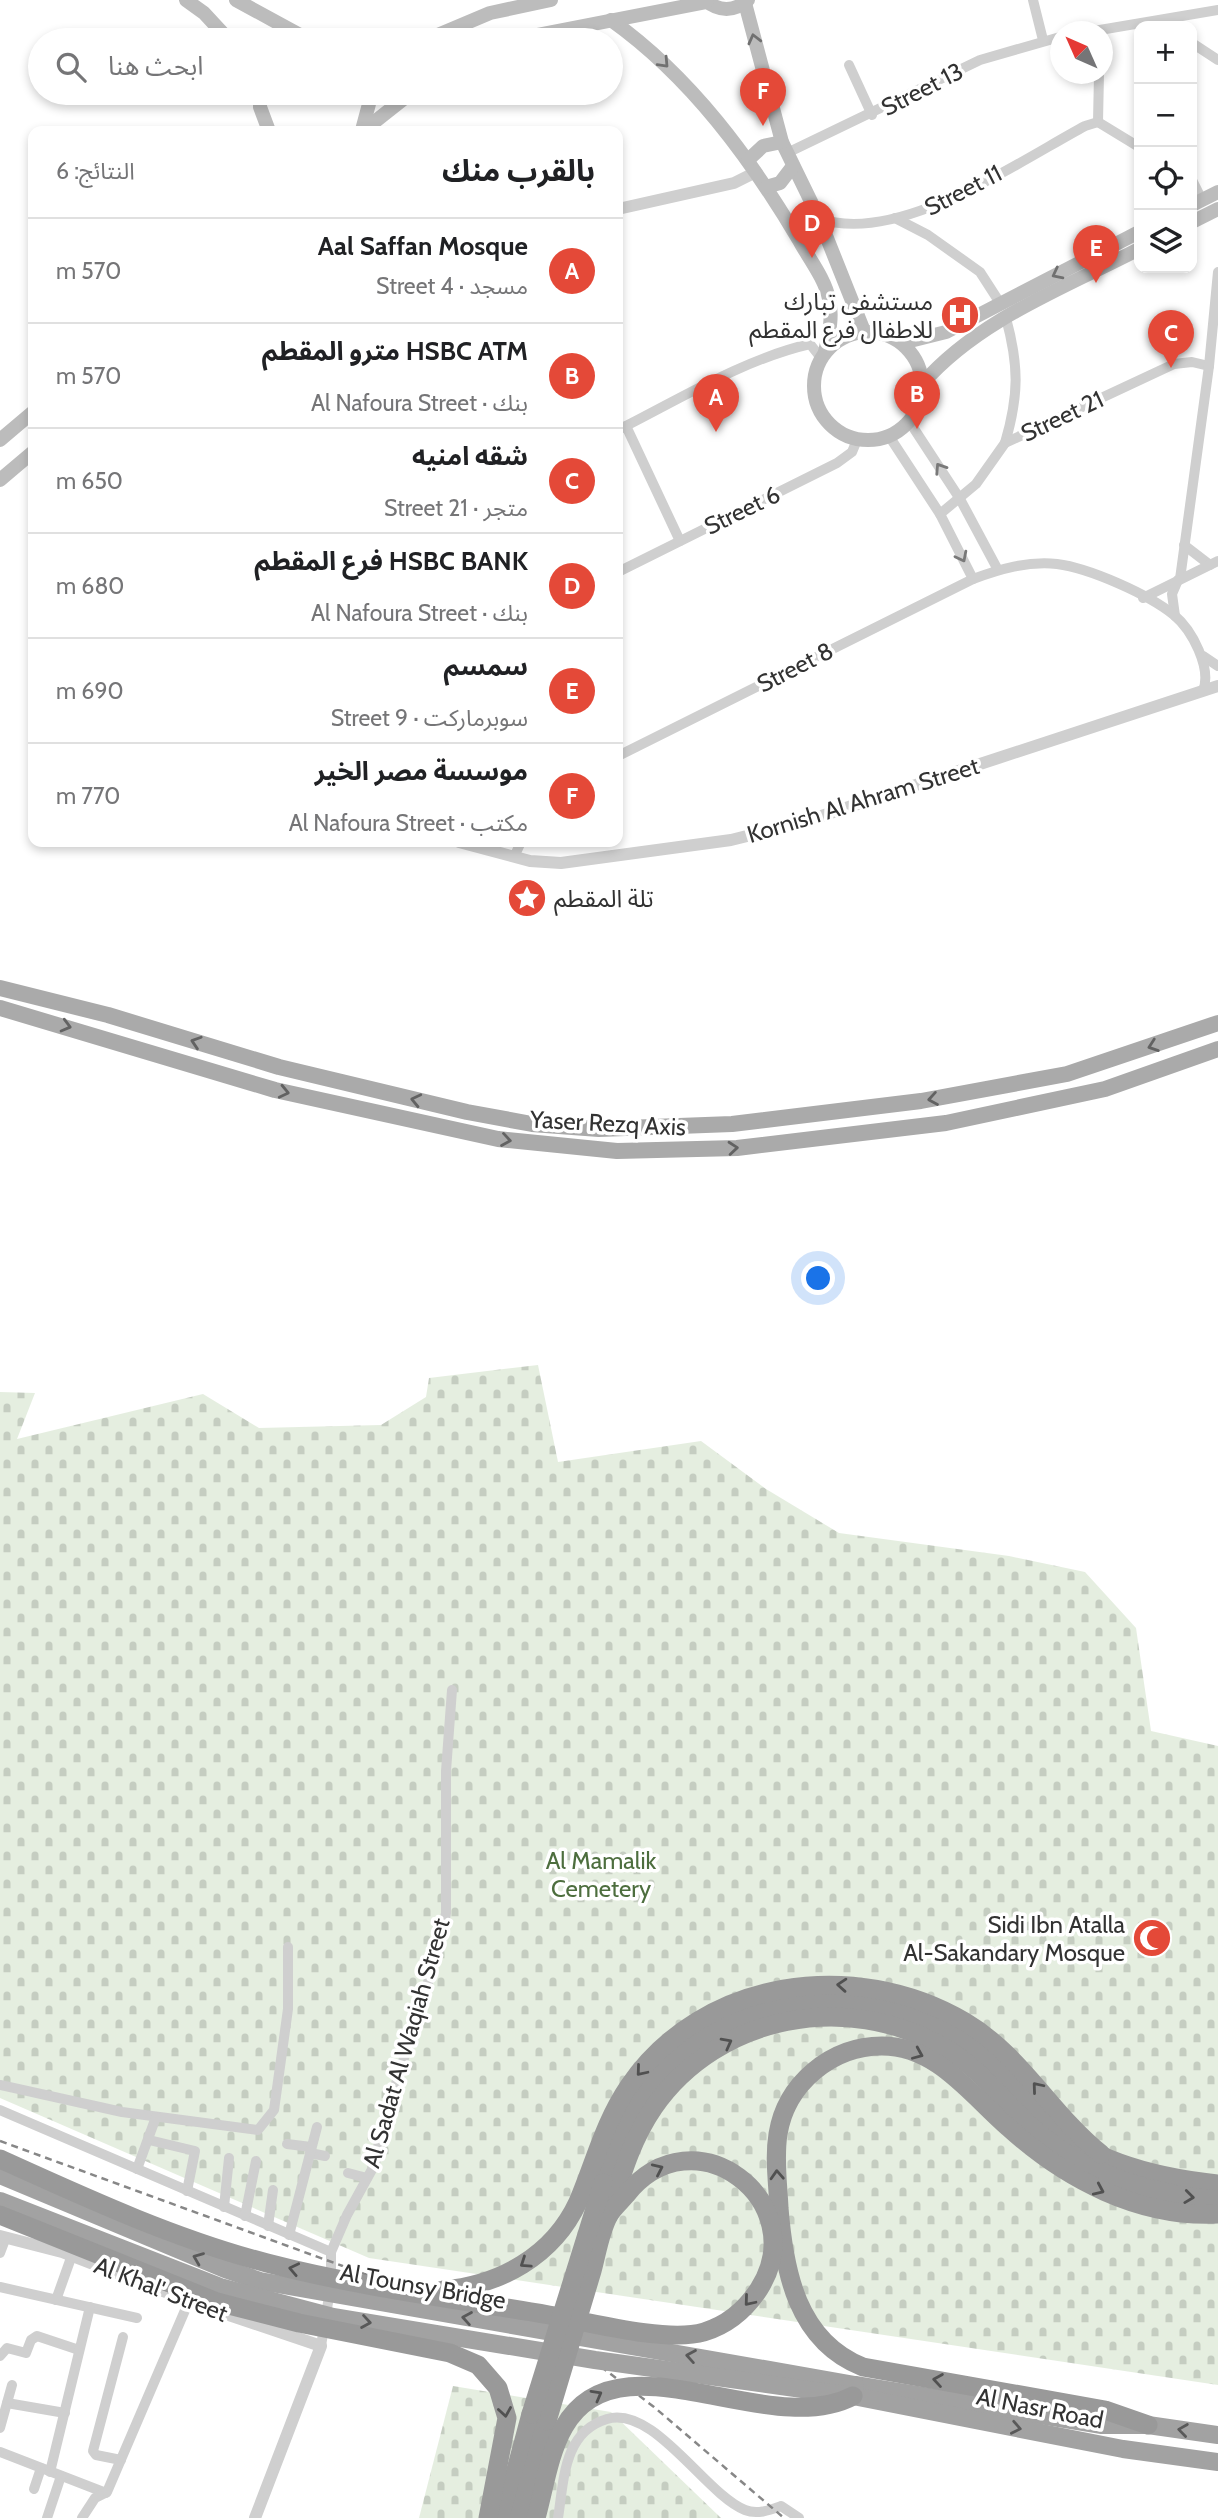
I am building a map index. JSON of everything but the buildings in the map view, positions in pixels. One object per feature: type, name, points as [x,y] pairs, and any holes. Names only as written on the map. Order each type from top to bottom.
[{"type":"highway","points":[[411,2290],[469,2287],[499,2278],[531,2259],[570,2217],[603,2130],[643,2067],[671,2041],[702,2018],[734,2003],[783,1988],[819,1984],[874,1988],[909,1996],[948,2013],[997,2045],[1072,2128],[1101,2154]]},
{"type":"highway","points":[[519,2518],[539,2417],[603,2183],[619,2136],[643,2095],[673,2062],[727,2025],[768,2009],[808,2001],[850,2002],[890,2008],[947,2031],[988,2060],[1064,2135],[1101,2154],[1152,2173],[1218,2184]]},
{"type":"highway","points":[[503,2518],[640,2129],[659,2100],[683,2073],[719,2046],[749,2032],[782,2022],[823,2017],[882,2022],[930,2040],[969,2064],[1028,2124],[1076,2159],[1125,2183],[1160,2193],[1218,2200]]},
{"type":"highway","points":[[1148,2425],[1105,2410],[863,2367],[838,2354],[803,2314],[791,2287],[777,2186],[776,2155],[780,2124],[797,2089],[814,2071],[835,2057],[869,2047],[903,2048],[947,2070],[1020,2138],[1088,2185],[1145,2206],[1218,2214]]},
{"type":"highway","points":[[0,2159],[70,2190],[228,2252],[292,2269],[621,2328],[690,2335],[711,2330],[731,2319],[753,2297],[764,2281],[770,2263],[771,2225],[754,2191],[725,2168],[689,2160],[659,2167],[637,2182],[609,2214]]},
{"type":"highway","name":"Al Tounsy Bridge","points":[[0,2175],[197,2258],[260,2281],[854,2391]]},
{"type":"highway","name":"Al Tounsy Bridge","points":[[0,2201],[220,2287],[333,2317],[595,2360],[854,2391]]},
{"type":"highway","points":[[0,2215],[217,2302],[310,2326],[450,2353],[478,2365],[498,2388],[507,2418],[488,2518]]},
{"type":"highway","points":[[536,2518],[563,2429],[583,2403],[611,2388],[643,2385],[800,2410],[833,2406],[854,2391]]},
{"type":"highway","name":"Al Nasr Road","points":[[854,2391],[1102,2424],[1148,2425],[1218,2435]]},
{"type":"highway","name":"Al Nasr Road","points":[[854,2391],[1116,2448],[1218,2462]]},
{"type":"main road","points":[[186,0],[204,13],[218,28]]},
{"type":"main road","points":[[236,0],[287,28]]},
{"type":"main road","points":[[454,28],[490,13],[551,0]]},
{"type":"main road","points":[[571,28],[706,1],[729,9],[746,1],[788,154],[819,218],[864,331]]},
{"type":"main road","points":[[611,20],[622,28]]},
{"type":"main road","points":[[623,29],[651,50],[752,166],[826,287],[831,312],[823,355],[813,388],[818,408],[838,432],[857,439],[889,436],[909,421],[918,407],[922,384],[914,357],[902,343],[880,333],[864,331],[838,340],[823,355]]},
{"type":"main road","points":[[261,105],[265,126]]},
{"type":"main road","points":[[364,126],[368,105]]},
{"type":"main road","points":[[368,126],[396,105]]},
{"type":"main road","points":[[752,166],[763,146],[788,154]]},
{"type":"main road","points":[[766,187],[780,183],[788,154]]},
{"type":"main road","points":[[1197,203],[1218,192]]},
{"type":"main road","points":[[1197,220],[1218,209]]},
{"type":"main road","points":[[902,343],[935,337],[1134,235]]},
{"type":"main road","points":[[922,384],[942,362],[972,337],[1134,252]]},
{"type":"main road","points":[[0,440],[28,416]]},
{"type":"main road","points":[[0,480],[28,456]]},
{"type":"main road","name":"Yaser Rezq Axis","points":[[0,988],[108,1016],[279,1067],[453,1109],[533,1124],[599,1129],[733,1124],[921,1101],[1067,1074],[1218,1024]]},
{"type":"main road","name":"Yaser Rezq Axis","points":[[0,1009],[275,1090],[498,1139],[617,1152],[737,1147],[946,1123],[1105,1089],[1218,1049]]},
{"type":"street","points":[[1033,0],[1043,40]]},
{"type":"street","points":[[1170,21],[1218,10]]},
{"type":"street","points":[[1113,29],[1134,26]]},
{"type":"street","name":"Street 13","points":[[788,154],[989,56],[1050,39]]},
{"type":"street","points":[[1197,46],[1218,60]]},
{"type":"street","points":[[849,65],[872,114]]},
{"type":"street","points":[[1099,84],[1098,122],[1134,144]]},
{"type":"street","name":"Street 11","points":[[819,218],[841,224],[895,218],[929,209],[1085,126],[1098,122]]},
{"type":"street","points":[[623,208],[734,183],[752,166]]},
{"type":"street","points":[[895,218],[928,234],[981,272],[1000,303]]},
{"type":"street","points":[[1203,691],[1206,669],[1200,654],[1175,616],[1172,594],[1179,580],[1184,545],[1209,366],[1218,272]]},
{"type":"street","points":[[1005,443],[1017,393],[1017,365],[1006,318]]},
{"type":"street","points":[[623,427],[708,383],[793,348],[810,344],[823,355]]},
{"type":"street","name":"Street 21","points":[[940,514],[983,476],[1005,443],[1174,364],[1192,362],[1209,366]]},
{"type":"street","points":[[909,421],[960,499],[998,570]]},
{"type":"street","points":[[623,430],[680,541]]},
{"type":"street","points":[[889,436],[940,514],[973,579]]},
{"type":"street","name":"Street 6","points":[[623,570],[837,463],[852,452],[857,439]]},
{"type":"street","points":[[1184,545],[1214,563]]},
{"type":"street","points":[[1143,598],[1214,563]]},
{"type":"street","name":"Street 8","points":[[623,754],[973,579],[1017,565],[1058,564],[1096,574],[1175,616]]},
{"type":"street","points":[[1200,654],[1218,666]]},
{"type":"street","name":"Kornish Al Ahram Street","points":[[477,847],[545,863],[577,863],[755,835],[803,822],[1218,686]]},
{"type":"street","points":[[514,857],[519,847]]},
{"type":"street","name":"Al Sadat Al Waqiah Street","points":[[321,2346],[331,2284],[331,2252],[377,2157],[381,2131],[441,1941],[446,1913],[447,1753],[452,1690]]},
{"type":"street","points":[[0,2085],[67,2102],[255,2131],[261,2128],[274,2110],[288,2009],[288,1947]]},
{"type":"street","points":[[0,2110],[331,2252]]},
{"type":"street","points":[[137,2169],[156,2117]]},
{"type":"street","points":[[289,2235],[317,2127]]},
{"type":"street","points":[[149,2140],[194,2150],[187,2191]]},
{"type":"street","points":[[287,2144],[325,2157]]},
{"type":"street","points":[[224,2207],[229,2158]]},
{"type":"street","points":[[245,2216],[256,2161]]},
{"type":"street","points":[[348,2173],[367,2178]]},
{"type":"street","points":[[268,2226],[273,2190]]},
{"type":"street","points":[[0,2253],[3,2236]]},
{"type":"street","name":"Al Khal' Street","points":[[3,2236],[72,2255],[190,2301],[321,2346]]},
{"type":"street","points":[[56,2300],[72,2255]]},
{"type":"street","name":"Al Khal' Street","points":[[0,2287],[137,2318]]},
{"type":"street","points":[[82,2518],[94,2498],[106,2493],[190,2301]]},
{"type":"street","points":[[47,2518],[51,2472],[90,2307]]},
{"type":"street","points":[[0,2356],[7,2348],[26,2353],[31,2340],[37,2336],[79,2350]]},
{"type":"street","points":[[121,2460],[96,2455],[93,2451],[123,2337]]},
{"type":"street","points":[[255,2518],[321,2346]]},
{"type":"street","points":[[0,2428],[12,2385]]},
{"type":"street","points":[[7,2403],[65,2413]]},
{"type":"street","points":[[558,2518],[569,2456],[577,2440],[597,2423],[614,2418],[631,2418],[681,2456],[739,2507],[759,2512],[781,2505],[799,2518]]},
{"type":"street","points":[[0,2466],[2,2453],[106,2493]]},
{"type":"street","points":[[34,2489],[51,2472]]},
{"type":"green space","name":"Al Mamalik Cemetery","points":[[538,1365],[558,1462],[701,1441],[766,1489],[839,1533],[1009,1556],[1085,1572],[1136,1628],[1151,1731],[1218,1746],[1218,2385],[369,2258],[0,2098],[0,1392],[35,1393],[17,1439],[203,1394],[259,1428],[381,1425],[426,1397],[429,1378]]},
{"type":"green space","points":[[453,2386],[611,2412],[721,2518],[419,2518]]},
{"type":"railway","points":[[0,2141],[370,2276],[521,2306],[654,2407],[784,2518]]},
{"type":"place","name":"موسسة مصر الخير","points":[[763,126]]},
{"type":"place","name":"HSBC BANK فرع المقطم","points":[[812,258]]},
{"type":"place","name":"سمسم","points":[[1096,283]]},
{"type":"place","name":"مستشفى تبارك للاطفال فرع المقطم","points":[[960,315]]},
{"type":"place","name":"شقه امنيه","points":[[1171,368]]},
{"type":"place","name":"HSBC ATM مترو المقطم","points":[[917,429]]},
{"type":"place","name":"Aal Saffan Mosque","points":[[716,432]]},
{"type":"place","name":"تلة المقطم","points":[[527,898]]},
{"type":"place","name":"Sidi Ibn Atalla Al-Sakandary Mosque","points":[[1152,1938]]}]
